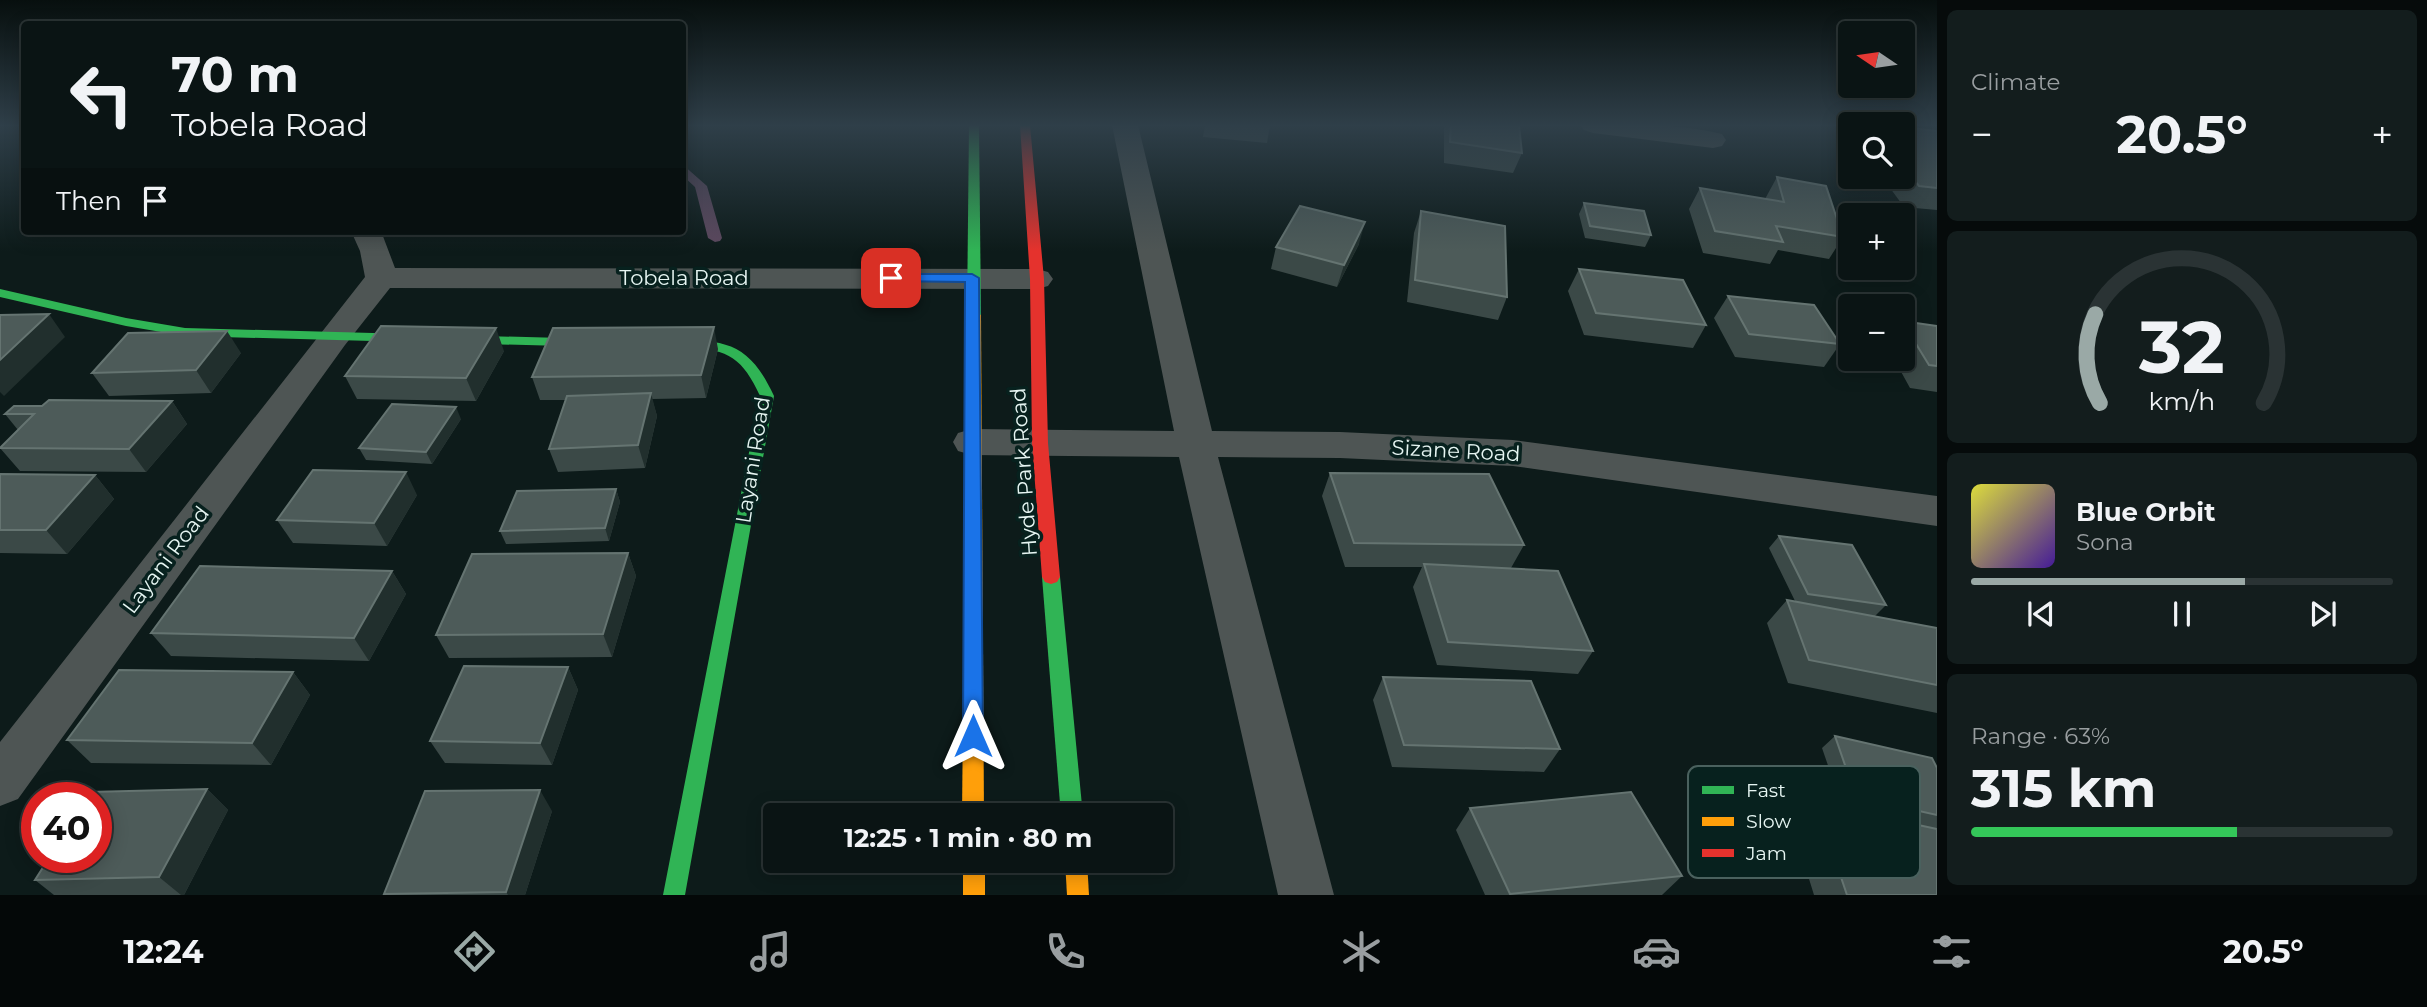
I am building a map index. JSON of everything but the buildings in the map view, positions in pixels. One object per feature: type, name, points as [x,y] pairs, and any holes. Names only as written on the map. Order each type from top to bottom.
[{"type":"street","points":[[973,167],[973,803]]},
{"type":"street","name":"Hyde Park Road","points":[[1028,167],[1037,279],[1040,443],[1071,803]]},
{"type":"street","points":[[1134,167],[1196,444],[1306,895]]},
{"type":"street","points":[[368,235],[375,251],[381,278]]},
{"type":"street","name":"Tobela Road","points":[[381,278],[1037,279]]},
{"type":"street","name":"Layani Road","points":[[0,782],[333,338],[381,278]]},
{"type":"street","points":[[0,293],[126,322],[185,332],[333,338],[617,343]]},
{"type":"street","name":"Layani Road","points":[[644,344],[711,345],[734,350],[750,359],[761,375],[767,396],[674,895]]},
{"type":"street","name":"Sizane Road","points":[[972,442],[1340,444],[1513,453],[1937,511]]},
{"type":"street","points":[[974,873],[974,895]]},
{"type":"street","points":[[1077,873],[1078,895]]},
{"type":"waterway","points":[[686,172],[701,186],[715,238]]},
{"type":"traffic: fast","points":[[974,167],[974,315]]},
{"type":"traffic: fast","points":[[0,293],[126,322],[185,332],[599,343]]},
{"type":"traffic: fast","points":[[666,344],[715,346],[740,355],[759,378],[767,396],[674,895]]},
{"type":"traffic: fast","points":[[1051,577],[1071,803]]},
{"type":"traffic: slow","points":[[973,803],[974,315]]},
{"type":"traffic: slow","points":[[974,873],[974,895]]},
{"type":"traffic: slow","points":[[1077,873],[1078,895]]},
{"type":"traffic: jam","points":[[1028,167],[1037,279],[1040,443],[1051,577]]},
{"type":"route","points":[[891,278],[972,278],[973,736]]}]
